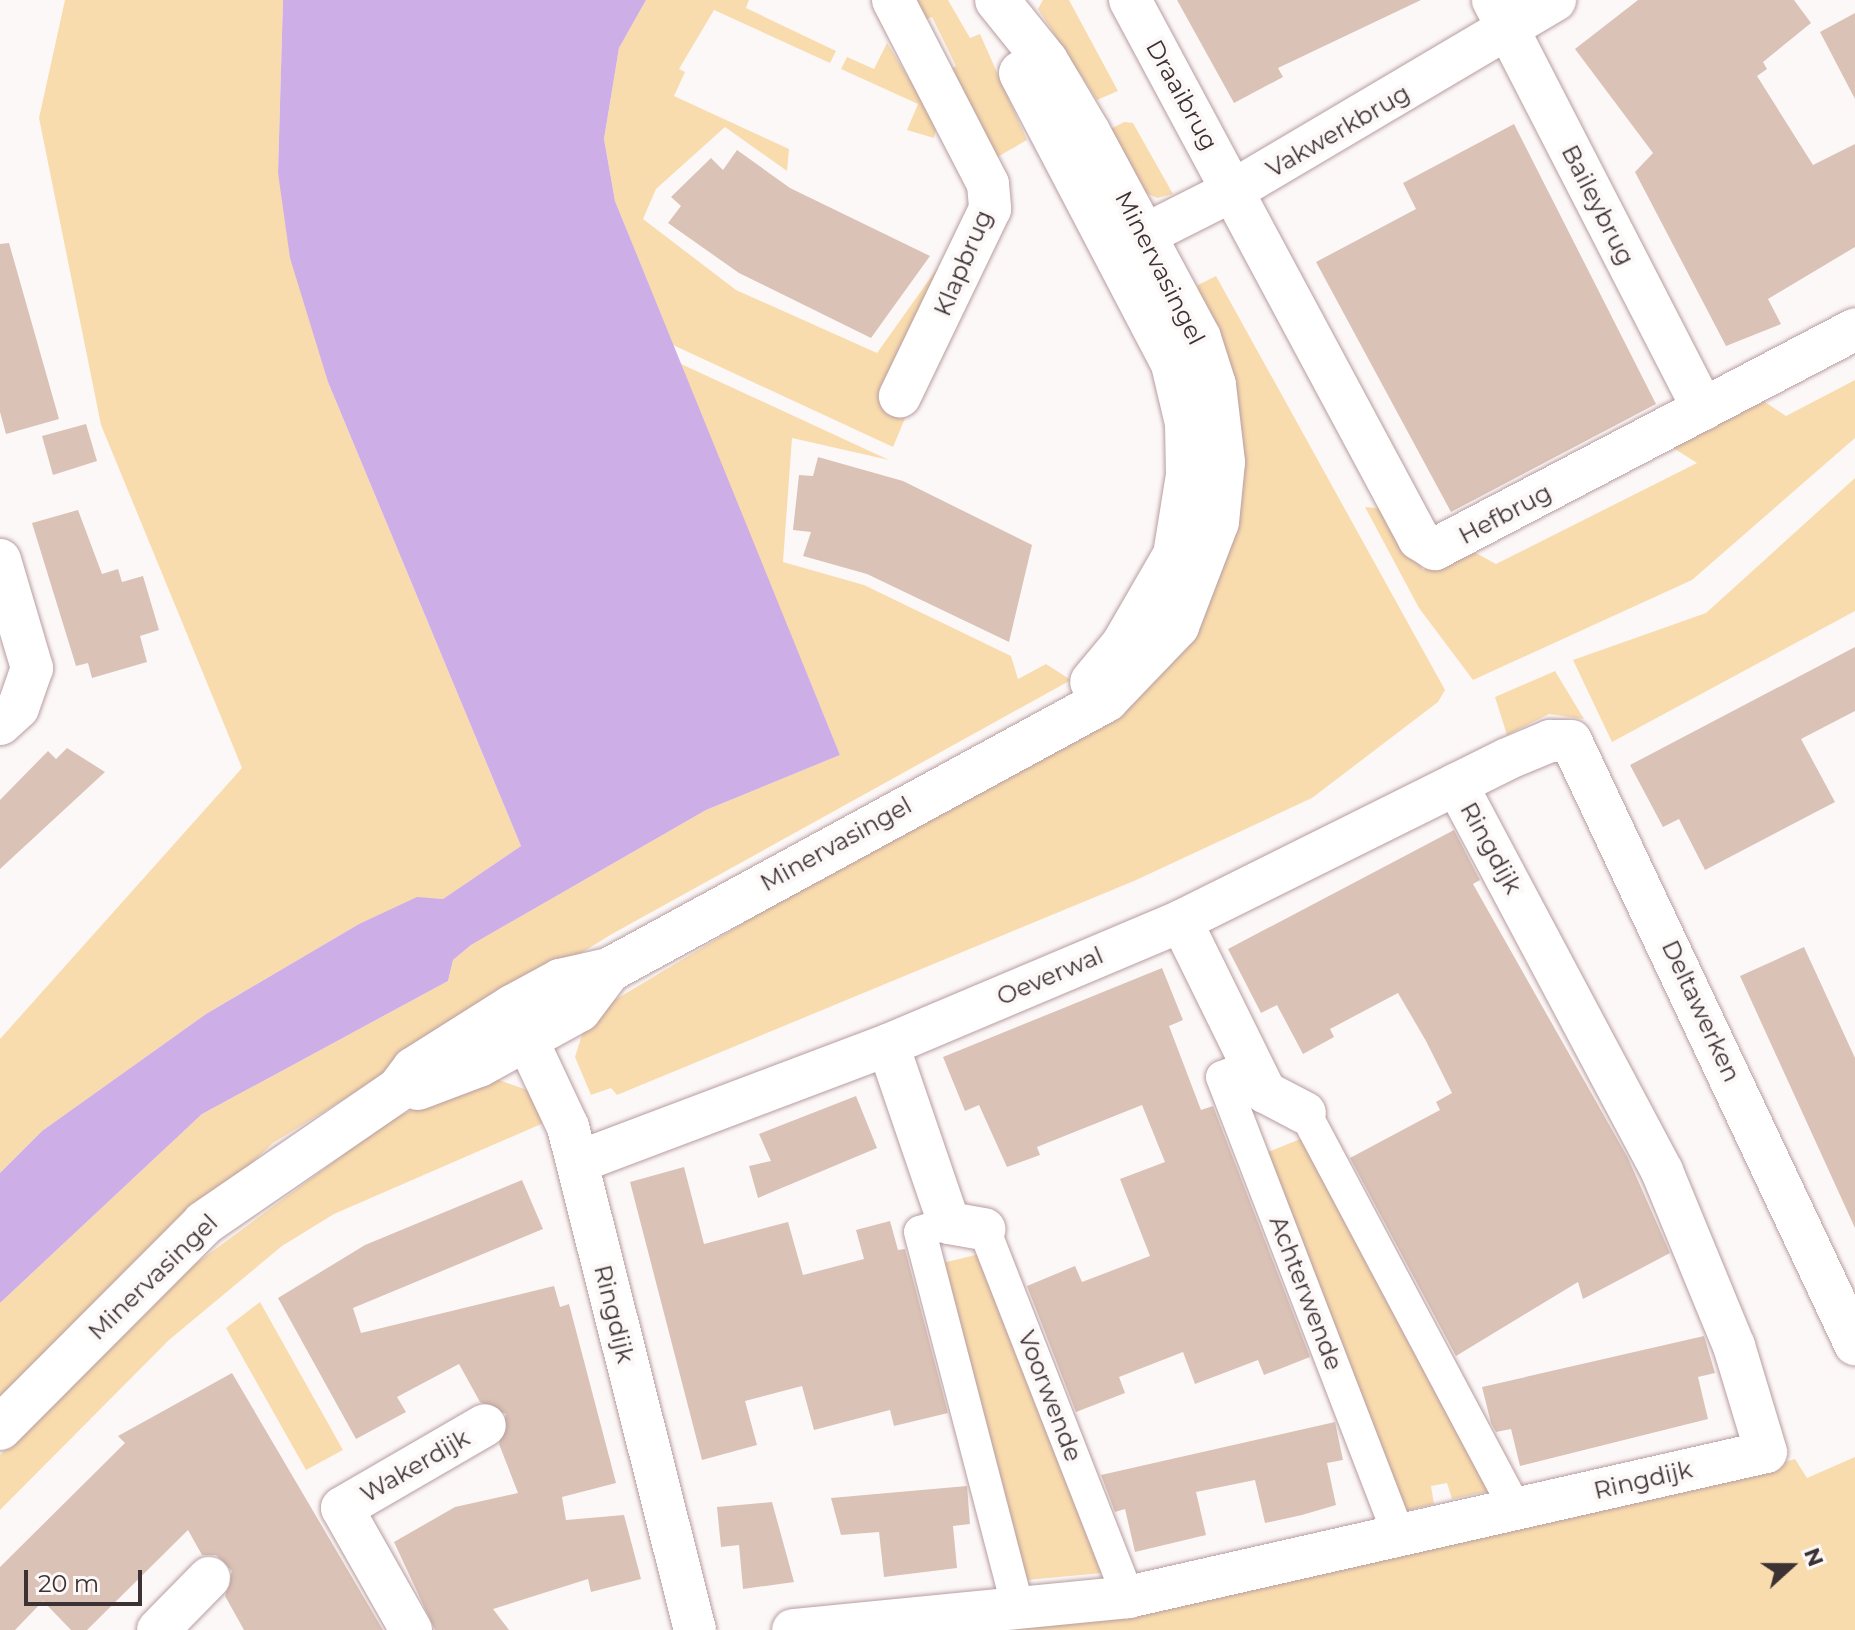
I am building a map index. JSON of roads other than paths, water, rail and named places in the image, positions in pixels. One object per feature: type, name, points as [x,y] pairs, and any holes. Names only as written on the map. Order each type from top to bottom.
[{"type":"street","name":"Klapbrug","points":[[893,0],[988,184],[990,209],[900,396]]},
{"type":"street","name":"Draaibrug","points":[[1130,0],[1234,190]]},
{"type":"street","name":"Vakwerkbrug","points":[[1129,242],[1234,190],[1502,16],[1555,0]]},
{"type":"street","name":"Minervasingel","points":[[0,1428],[204,1223],[399,1089],[414,1069],[520,1024],[560,981],[609,970],[1062,718],[1159,589],[1175,555],[1188,475],[1187,423],[1173,364],[1129,242],[1021,74],[1003,12]]},
{"type":"street","name":"Baileybrug","points":[[1502,16],[1703,409]]},
{"type":"street","name":"Hefbrug","points":[[1234,190],[1419,539],[1435,549],[1855,329]]},
{"type":"street","points":[[0,560],[32,668],[13,679],[0,724]]},
{"type":"street","name":"Deltawerken","points":[[1507,759],[1550,741],[1571,741],[1855,1344]]},
{"type":"street","name":"Oeverwal","points":[[578,1162],[888,1045],[1181,921],[1507,759]]},
{"type":"street","name":"Ringdijk","points":[[793,1630],[1128,1597],[1400,1539],[1766,1452],[1734,1346],[1662,1171],[1456,784]]},
{"type":"street","points":[[1181,921],[1265,1092],[1305,1113],[1516,1510]]},
{"type":"street","name":"Ringdijk","points":[[520,1024],[578,1162],[695,1630]]},
{"type":"street","name":"Voorwende","points":[[888,1045],[1128,1597]]},
{"type":"street","name":"Achterwende","points":[[1252,1065],[1222,1077],[1400,1539]]},
{"type":"street","points":[[967,1226],[920,1232],[1018,1607]]},
{"type":"street","name":"Wakerdijk","points":[[411,1630],[342,1508],[485,1425]]},
{"type":"street","points":[[158,1630],[209,1578]]}]
